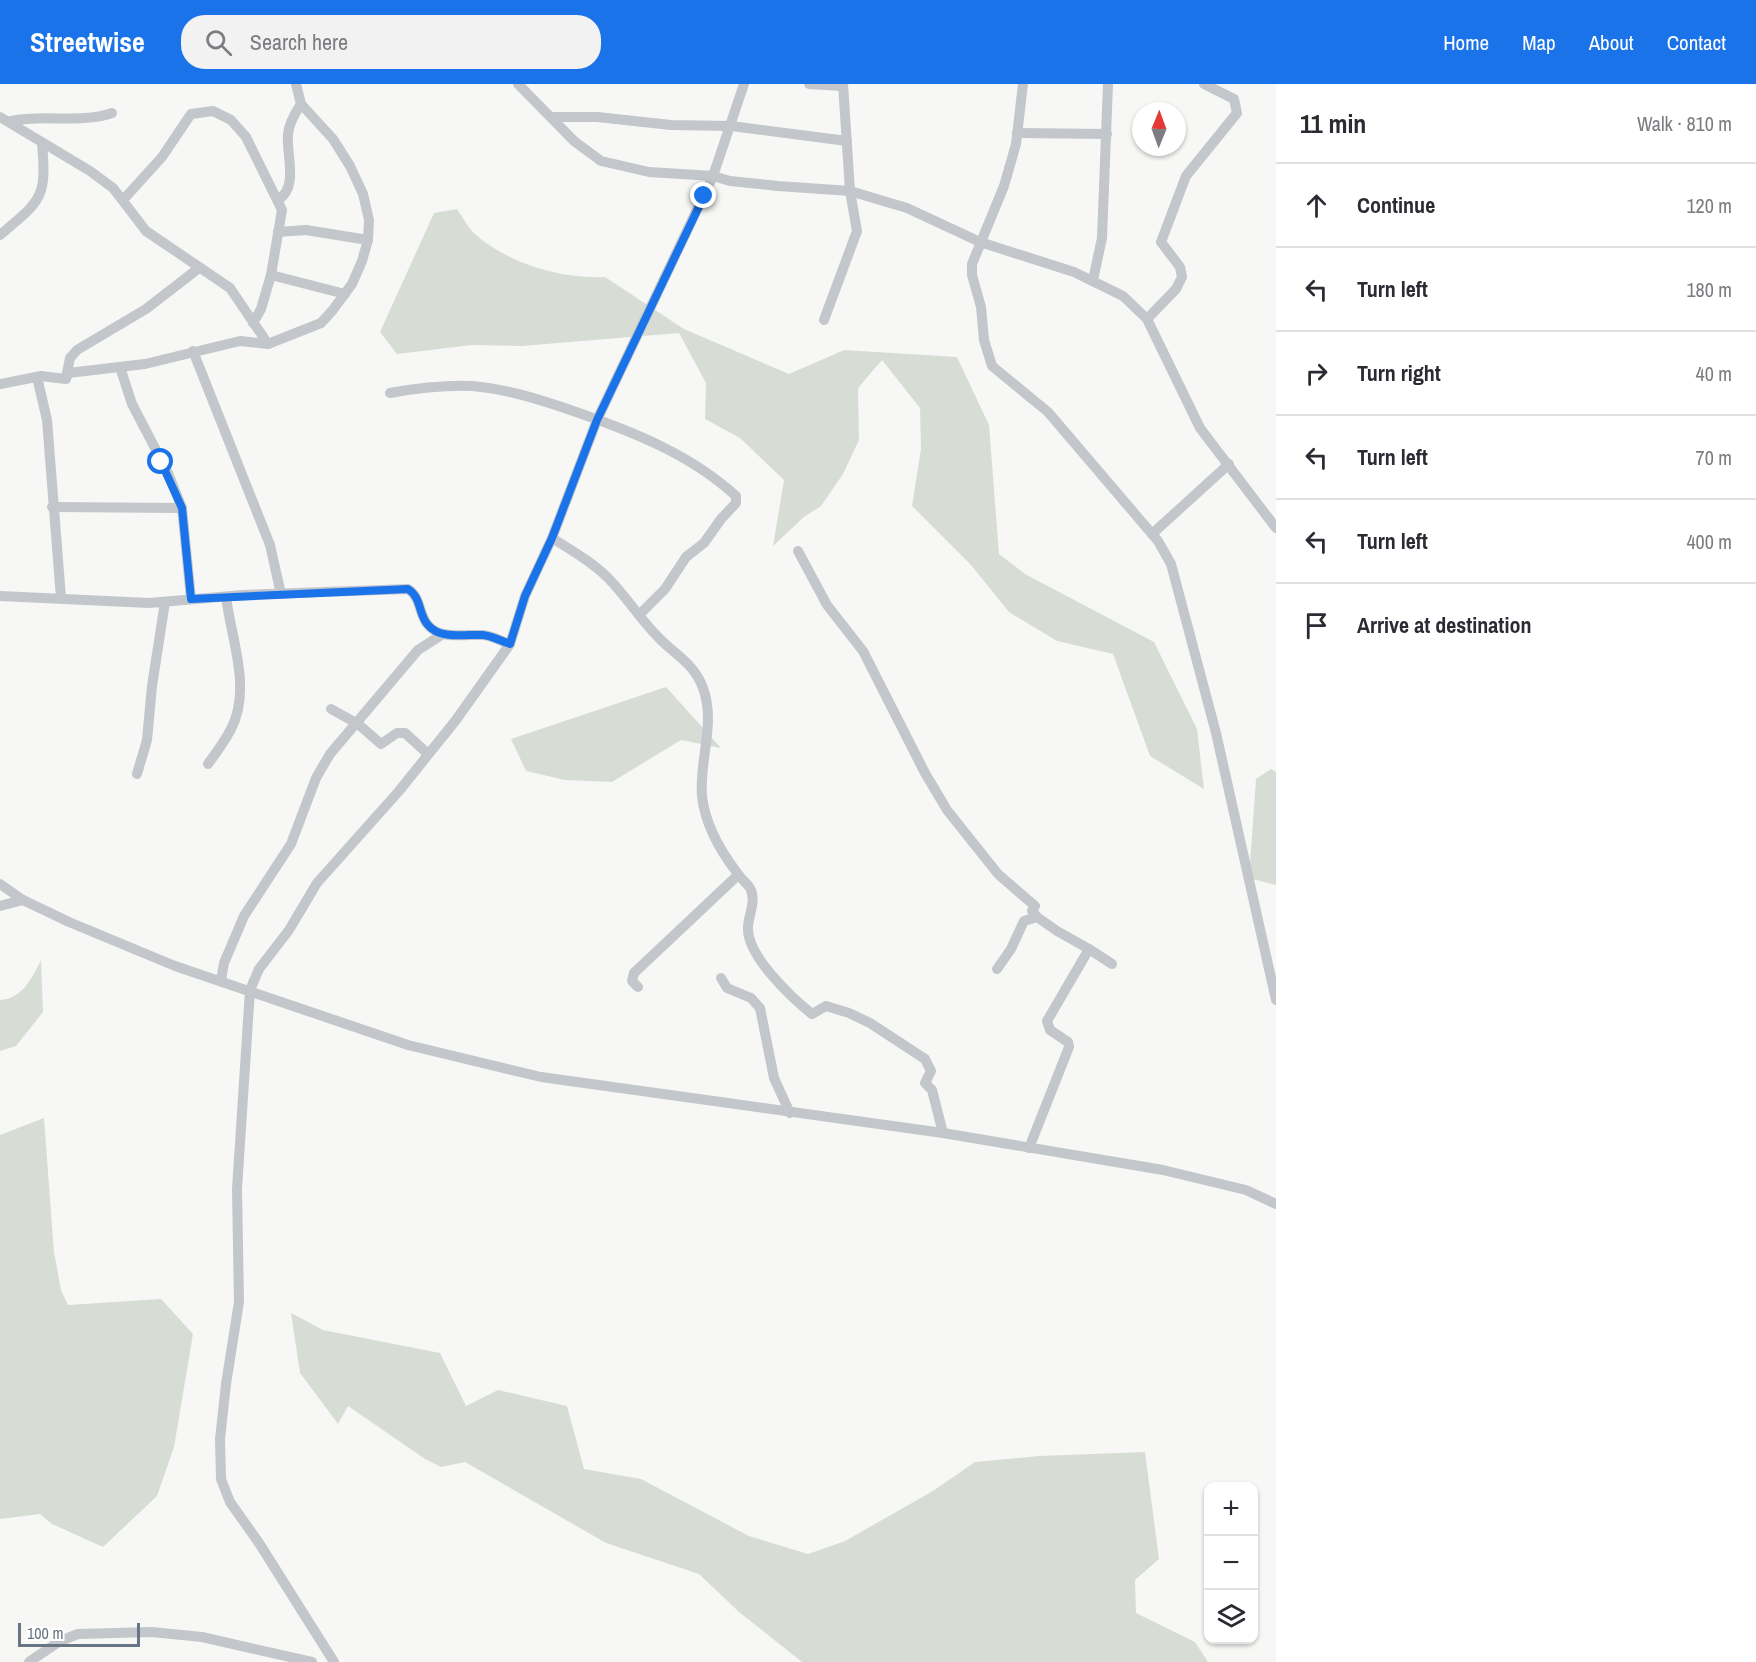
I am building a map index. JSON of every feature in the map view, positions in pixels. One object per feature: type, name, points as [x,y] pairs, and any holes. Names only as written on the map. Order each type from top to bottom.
[{"type":"street","points":[[66,379],[68,373],[145,364],[240,341],[268,344],[321,323],[345,294],[357,273],[368,240],[367,208],[350,166],[333,139],[301,104],[296,84]]},
{"type":"street","points":[[518,84],[574,141],[601,161],[649,172],[713,176],[754,184],[850,191],[907,208],[980,242],[1093,280],[1123,296],[1147,319],[1200,428],[1276,528]]},
{"type":"street","points":[[334,1662],[259,1543],[230,1502],[221,1479],[220,1439],[239,1302],[238,1177],[250,990],[259,969],[289,930],[317,883],[456,720],[510,644],[525,596],[552,538],[597,420],[713,176],[744,84]]},
{"type":"street","points":[[809,84],[843,85],[850,191],[857,231],[824,320]]},
{"type":"street","points":[[1023,84],[1017,133],[1004,186],[975,252],[972,274],[981,307],[987,355],[992,366],[1048,412],[1152,534],[1171,564],[1218,743],[1276,1000]]},
{"type":"street","points":[[1093,280],[1102,238],[1108,84]]},
{"type":"street","points":[[1147,319],[1176,290],[1182,277],[1180,267],[1161,242],[1186,176],[1236,113],[1234,99],[1204,84]]},
{"type":"street","points":[[278,200],[286,195],[288,188],[291,160],[288,131],[301,104]]},
{"type":"street","points":[[123,200],[162,157],[191,114],[205,110],[231,120],[246,137],[282,210],[271,275],[261,309],[253,323]]},
{"type":"street","points":[[5,119],[98,118],[111,113]]},
{"type":"street","points":[[552,117],[597,117],[671,125],[731,126],[847,141]]},
{"type":"street","points":[[5,119],[90,171],[123,200],[146,231],[230,288],[268,344]]},
{"type":"street","points":[[1017,133],[1107,134]]},
{"type":"street","points":[[0,235],[38,201],[44,166],[42,142]]},
{"type":"street","points":[[278,231],[306,230],[368,240]]},
{"type":"street","points":[[66,379],[70,358],[77,350],[146,309],[199,268]]},
{"type":"street","points":[[271,275],[345,294]]},
{"type":"street","points":[[193,351],[270,545],[281,594]]},
{"type":"street","points":[[120,367],[132,404],[168,473],[182,508],[191,599]]},
{"type":"street","points":[[0,384],[37,377],[66,379]]},
{"type":"street","points":[[37,377],[47,420],[52,507],[61,598]]},
{"type":"street","points":[[390,393],[440,385],[475,387],[548,402],[666,448],[702,469],[736,496],[736,503],[732,509],[721,519],[704,543],[686,558],[665,589],[639,615]]},
{"type":"street","points":[[1152,534],[1228,464]]},
{"type":"street","points":[[52,507],[182,508]]},
{"type":"street","points":[[552,538],[608,578],[657,637],[690,665],[702,687],[708,712],[708,737],[702,778],[704,806],[712,833],[753,896],[748,932],[773,978],[785,992],[812,1014],[826,1006],[849,1013],[925,1059],[931,1071],[925,1083],[932,1090],[944,1133]]},
{"type":"street","points":[[798,551],[827,605],[863,651],[925,773],[947,810],[998,874],[1035,906],[1032,911],[1037,917],[1112,964]]},
{"type":"street","points":[[0,596],[165,602],[408,589],[416,593],[427,625],[443,634],[483,635],[510,644]]},
{"type":"street","points":[[208,764],[231,728],[239,694],[235,648],[226,597]]},
{"type":"street","points":[[136,774],[147,740],[152,686],[165,602]]},
{"type":"street","points":[[220,980],[224,963],[244,916],[291,844],[316,778],[330,754],[358,724],[418,650],[443,634]]},
{"type":"street","points":[[331,709],[358,724],[381,744],[397,733],[405,733],[428,754]]},
{"type":"street","points":[[638,987],[632,981],[634,973],[738,875]]},
{"type":"street","points":[[0,884],[23,900],[69,922],[176,966],[250,990],[386,1040],[541,1077],[944,1133],[1163,1170],[1246,1190],[1276,1204]]},
{"type":"street","points":[[0,906],[23,900]]},
{"type":"street","points":[[997,969],[1011,949],[1024,921],[1037,917]]},
{"type":"street","points":[[1029,1148],[1069,1047],[1068,1042],[1050,1030],[1047,1021],[1089,949]]},
{"type":"street","points":[[721,978],[727,988],[752,998],[760,1008],[774,1078],[790,1113]]},
{"type":"street","points":[[29,1662],[69,1636],[94,1632],[152,1632],[202,1637],[312,1662]]},
{"type":"shaded area","points":[[457,209],[476,235],[520,262],[571,275],[605,277],[684,329],[789,374],[844,350],[957,357],[989,425],[999,554],[1025,574],[1154,642],[1197,729],[1204,789],[1150,756],[1113,654],[1057,641],[1009,612],[971,565],[912,506],[921,449],[920,408],[882,360],[858,388],[859,440],[843,474],[821,506],[804,517],[773,546],[784,480],[740,438],[705,419],[706,383],[679,333],[522,346],[472,345],[397,354],[380,332],[434,213]]},
{"type":"shaded area","points":[[666,687],[721,748],[681,740],[612,782],[565,780],[526,771],[511,739]]},
{"type":"shaded area","points":[[1271,769],[1276,772],[1276,885],[1249,878],[1256,779]]},
{"type":"shaded area","points":[[41,960],[43,1012],[16,1046],[0,1051],[0,1000],[8,999],[20,992]]},
{"type":"shaded area","points":[[44,1118],[54,1252],[61,1290],[68,1305],[161,1299],[193,1334],[174,1447],[157,1496],[103,1547],[52,1524],[40,1514],[0,1519],[0,1135]]},
{"type":"shaded area","points":[[291,1313],[323,1330],[440,1353],[466,1406],[498,1390],[567,1406],[584,1469],[641,1479],[749,1536],[808,1554],[845,1541],[933,1491],[975,1462],[1039,1456],[1145,1452],[1159,1559],[1135,1580],[1136,1613],[1195,1642],[1208,1662],[802,1662],[739,1612],[699,1574],[606,1543],[465,1462],[441,1467],[425,1459],[348,1406],[338,1424],[300,1373]]},
{"type":"route","points":[[161,462],[182,508],[191,599],[408,589],[416,593],[427,625],[433,629],[443,634],[483,635],[510,644],[525,596],[552,538],[597,420],[704,196]]}]
